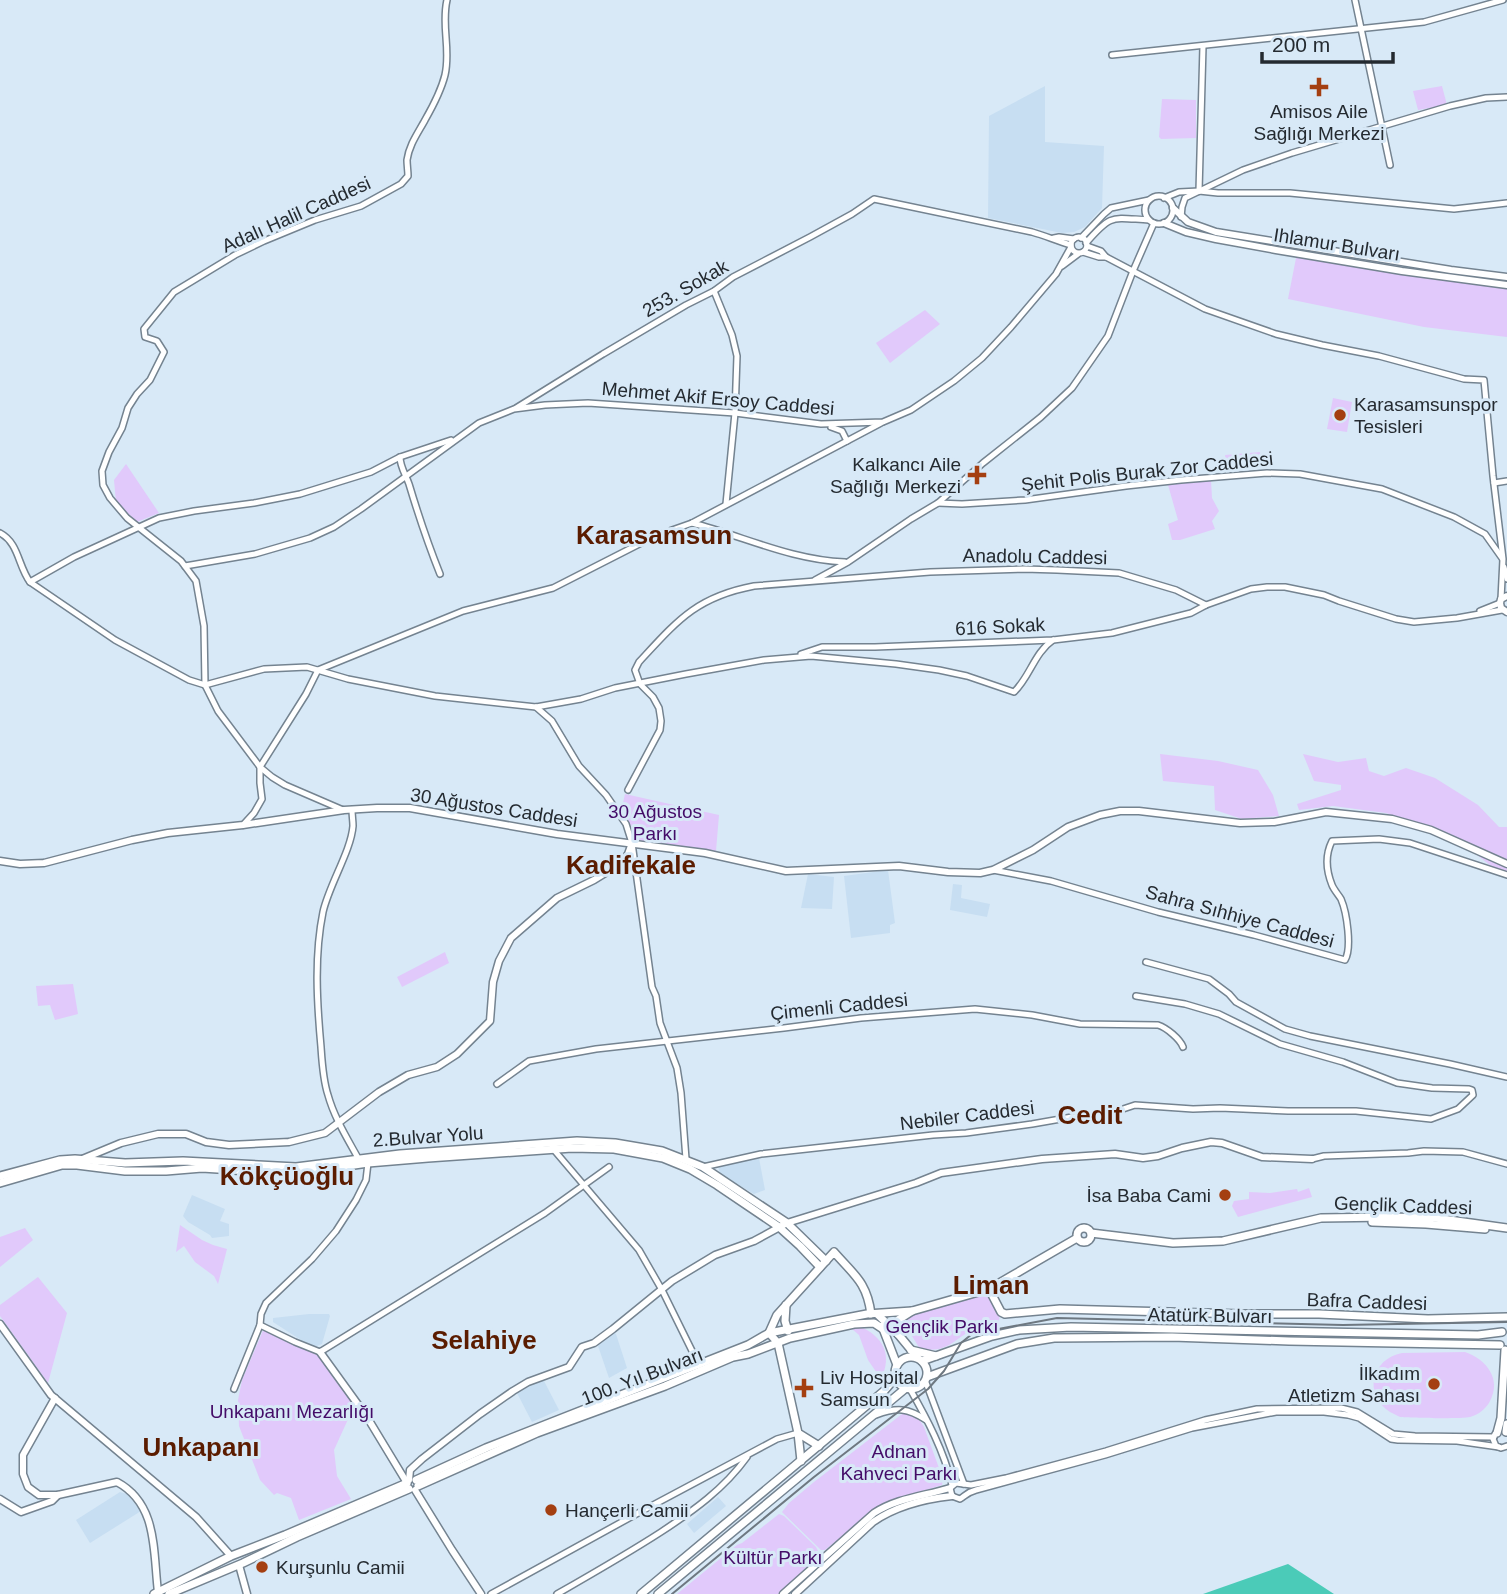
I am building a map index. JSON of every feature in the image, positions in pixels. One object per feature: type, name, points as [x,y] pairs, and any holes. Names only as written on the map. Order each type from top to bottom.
[{"type":"main road","name":"Ihlamur Bulvarı","points":[[1172,208],[1188,222],[1216,232],[1507,277]]},
{"type":"main road","name":"Ihlamur Bulvarı","points":[[1164,223],[1185,232],[1263,248],[1507,285]]},
{"type":"main road","name":"30 Ağustos Caddesi","points":[[0,861],[44,863],[168,833],[348,810],[410,808],[557,834],[705,853],[786,871],[899,866],[980,873],[993,870],[1033,850],[1068,827],[1100,815],[1129,811],[1240,823],[1274,822],[1326,812],[1392,819],[1431,830],[1507,864]]},
{"type":"main road","points":[[80,1160],[121,1143],[158,1134],[186,1134],[206,1142],[229,1145],[289,1142],[325,1133],[379,1092],[408,1075],[437,1067],[457,1054],[490,1021],[493,982],[499,961],[511,938],[557,898],[620,864],[632,843]]},
{"type":"main road","name":"2.Bulvar Yolu","points":[[0,1176],[60,1160],[125,1163],[222,1162],[296,1167],[358,1158],[577,1141],[615,1143],[662,1151],[703,1167],[783,1225],[823,1264]]},
{"type":"main road","points":[[412,1485],[410,1471],[470,1421],[528,1382],[569,1367],[582,1347],[594,1343],[672,1281],[715,1255],[754,1241],[783,1225],[941,1173],[1042,1159],[1115,1154],[1143,1158],[1211,1142],[1222,1143],[1262,1157],[1311,1159]]},
{"type":"main road","name":"2.Bulvar Yolu","points":[[0,1183],[62,1165],[125,1171],[202,1168],[293,1174],[368,1163],[554,1150],[614,1149],[663,1158],[690,1170],[783,1225]]},
{"type":"main road","points":[[168,1161],[169,1171]]},
{"type":"main road","name":"Gençlik Caddesi","points":[[1091,1235],[1165,1246],[1223,1245],[1303,1224],[1326,1221],[1507,1230]]},
{"type":"main road","points":[[1081,1228],[1086,1228],[1091,1235],[1088,1241],[1083,1242],[1077,1238],[1077,1231],[1081,1228]]},
{"type":"main road","points":[[898,1334],[898,1320],[912,1311],[989,1289],[1077,1238]]},
{"type":"main road","points":[[801,1461],[798,1433],[778,1343],[769,1333],[777,1315],[834,1252],[863,1284],[897,1365],[896,1377],[899,1384],[918,1388],[926,1379],[926,1367],[898,1334],[877,1315]]},
{"type":"main road","name":"Bafra Caddesi","points":[[989,1289],[1000,1312],[1005,1314],[1060,1309],[1429,1319],[1507,1317]]},
{"type":"main road","points":[[786,1305],[785,1321],[790,1338]]},
{"type":"main road","name":"100. Yıl Bulvarı","points":[[169,1594],[412,1485],[486,1448],[699,1365],[748,1345],[769,1333],[912,1311]]},
{"type":"main road","name":"100. Yıl Bulvarı","points":[[156,1593],[232,1555],[733,1357],[790,1338],[854,1324],[874,1323],[883,1329]]},
{"type":"main road","points":[[0,1324],[55,1398],[196,1517],[232,1555],[247,1594]]},
{"type":"main road","name":"Atatürk Bulvarı","points":[[920,1360],[1010,1332],[1071,1327],[1478,1335],[1504,1331]]},
{"type":"main road","name":"Atatürk Bulvarı","points":[[926,1379],[1017,1344],[1054,1338],[1171,1337],[1504,1349],[1499,1338],[1504,1331]]},
{"type":"main road","points":[[1495,1435],[1501,1418],[1504,1349]]},
{"type":"main road","points":[[911,1350],[936,1356]]},
{"type":"main road","points":[[320,1352],[367,1417],[481,1594]]},
{"type":"main road","points":[[897,1365],[906,1358],[920,1360]]},
{"type":"main road","points":[[641,1594],[819,1447],[884,1391],[896,1377]]},
{"type":"main road","points":[[658,1594],[908,1388]]},
{"type":"main road","points":[[55,1398],[23,1455],[23,1474],[28,1487],[39,1495],[58,1495],[117,1482],[130,1489],[149,1517],[155,1552],[156,1593]]},
{"type":"main road","points":[[798,1433],[819,1447]]},
{"type":"main road","points":[[783,1594],[886,1505],[951,1490]]},
{"type":"main road","points":[[795,1594],[873,1521],[896,1509],[951,1490]]},
{"type":"main road","points":[[0,1499],[21,1512],[52,1501],[58,1495]]},
{"type":"main road","points":[[232,1555],[238,1565]]},
{"type":"street","name":"Adalı Halil Caddesi","points":[[348,810],[285,785],[272,777],[260,767],[218,711],[205,685],[203,611],[196,581],[181,561],[127,518],[103,485],[102,471],[128,408],[150,380],[164,352],[158,341],[145,337],[144,329],[174,292],[235,255],[323,217],[361,206],[401,184],[408,176],[407,159],[411,146],[436,100],[445,74],[447,43],[444,13],[447,0]]},
{"type":"street","points":[[1355,0],[1390,164]]},
{"type":"street","points":[[1112,55],[1424,22],[1503,0]]},
{"type":"street","points":[[1199,191],[1203,46]]},
{"type":"street","points":[[1181,217],[1185,198],[1243,170],[1450,106],[1486,98],[1507,97]]},
{"type":"street","points":[[1164,198],[1179,192],[1199,191],[1290,193],[1454,209],[1507,203]]},
{"type":"street","points":[[1156,197],[1170,202],[1172,215],[1164,223],[1114,218],[1099,228],[1080,253],[1062,266],[1074,242],[1111,208],[1156,197]]},
{"type":"street","name":"253. Sokak","points":[[514,410],[586,364],[714,291],[733,277],[852,214],[874,199],[1074,242]]},
{"type":"street","points":[[1149,200],[1145,212],[1151,222]]},
{"type":"street","points":[[812,581],[848,562],[938,503],[1041,417],[1072,387],[1108,336],[1151,222]]},
{"type":"street","points":[[1074,242],[1087,244],[1101,251],[1106,257],[1205,309],[1276,334],[1379,356],[1464,379],[1485,380],[1503,559],[1504,607],[1467,616],[1414,622],[1396,619],[1324,595],[1285,587],[1251,589],[1206,605]]},
{"type":"street","points":[[1074,242],[1073,252],[1106,257]]},
{"type":"street","name":"Mehmet Akif Ersoy Caddesi","points":[[185,566],[255,554],[310,538],[337,525],[479,423],[514,410],[588,403],[735,413],[821,424],[883,422],[911,410],[982,358],[1062,266]]},
{"type":"street","points":[[714,291],[732,335],[737,356],[735,413],[726,504]]},
{"type":"street","points":[[243,825],[262,799],[260,767],[318,670],[463,611],[553,588],[655,536],[692,523],[883,422]]},
{"type":"street","points":[[821,424],[842,431],[848,440]]},
{"type":"street","points":[[849,424],[856,426],[858,435]]},
{"type":"street","points":[[30,582],[74,556],[159,518],[312,491],[371,472],[400,457],[458,437]]},
{"type":"street","points":[[400,457],[440,574]]},
{"type":"street","name":"Şehit Polis Burak Zor Caddesi","points":[[938,503],[1025,500],[1267,472],[1300,474],[1382,489],[1454,517],[1485,534],[1503,559],[1507,579]]},
{"type":"street","points":[[1494,483],[1507,481]]},
{"type":"street","points":[[692,523],[791,554],[821,561],[848,562]]},
{"type":"street","points":[[0,533],[12,544],[24,575],[30,582],[115,640],[189,680],[205,685],[264,669],[307,667],[348,679],[435,696],[536,707],[686,674],[792,657],[828,657],[917,666],[967,676],[1014,692],[1021,686],[1040,653],[1053,640]]},
{"type":"street","name":"Anadolu Caddesi","points":[[640,684],[635,670],[639,662],[678,621],[708,600],[731,590],[754,586],[930,572],[1024,569],[1119,573],[1176,590],[1206,605]]},
{"type":"street","name":"616 Sokak","points":[[792,657],[822,647],[1053,640],[1122,630],[1191,613],[1206,605]]},
{"type":"street","points":[[628,790],[660,730],[659,708],[653,696],[640,684]]},
{"type":"street","points":[[536,707],[552,721],[579,766],[607,795],[626,824],[632,843],[652,987],[666,1041],[677,1068],[685,1159]]},
{"type":"street","points":[[348,810],[353,828],[323,913],[318,952],[318,993],[327,1094],[358,1158]]},
{"type":"street","name":"Sahra Sıhhiye Caddesi","points":[[993,870],[1051,881],[1158,912],[1345,960],[1349,946],[1342,901],[1332,885],[1326,863],[1332,841],[1379,839],[1410,843],[1507,875]]},
{"type":"street","points":[[1146,962],[1209,979],[1236,1002],[1285,1029],[1507,1077]]},
{"type":"street","name":"Nebiler Caddesi","points":[[703,1167],[761,1154],[966,1133],[1108,1114],[1135,1105],[1193,1109],[1363,1111],[1431,1119],[1458,1109],[1473,1095],[1472,1090],[1397,1083],[1350,1065],[1280,1044],[1219,1014],[1185,1004],[1136,996]]},
{"type":"street","name":"Çimenli Caddesi","points":[[497,1084],[529,1061],[596,1049],[861,1018],[975,1009],[1032,1015],[1080,1024],[1158,1025],[1169,1031],[1183,1047]]},
{"type":"street","points":[[554,1150],[639,1250],[699,1365]]},
{"type":"street","points":[[1311,1159],[1324,1156],[1446,1151],[1463,1152],[1507,1164]]},
{"type":"street","points":[[234,1389],[266,1303],[312,1259],[336,1231],[366,1180],[368,1163]]},
{"type":"street","points":[[260,1325],[320,1352],[545,1213],[610,1167]]},
{"type":"street","points":[[926,1379],[966,1493]]},
{"type":"street","points":[[908,1388],[928,1421],[947,1467],[951,1490],[960,1499],[966,1493],[1192,1428],[1276,1412],[1348,1415],[1359,1418],[1391,1439],[1507,1446]]},
{"type":"street","points":[[951,1490],[956,1483],[971,1485],[1006,1478],[1205,1420],[1257,1409],[1341,1408],[1357,1412],[1393,1434],[1415,1436],[1495,1435],[1507,1430]]},
{"type":"street","points":[[870,1417],[889,1410],[911,1411],[928,1421]]},
{"type":"street","points":[[491,1594],[748,1454],[777,1439],[798,1433]]},
{"type":"street","points":[[1495,1435],[1495,1444],[1499,1447]]},
{"type":"street","points":[[557,1594],[594,1574],[694,1510],[729,1479],[748,1454]]},
{"type":"shaded area","points":[[1045,86],[1045,142],[1104,146],[1102,208],[1085,227],[1074,232],[1062,233],[988,218],[989,116]]},
{"type":"shaded area","points":[[888,870],[895,923],[890,925],[890,933],[851,938],[844,876]]},
{"type":"shaded area","points":[[808,874],[834,877],[832,909],[801,908]]},
{"type":"shaded area","points":[[953,884],[962,885],[961,898],[990,904],[987,917],[950,910]]},
{"type":"shaded area","points":[[759,1158],[765,1190],[754,1194],[720,1174],[718,1166]]},
{"type":"shaded area","points":[[192,1195],[225,1209],[220,1221],[229,1224],[229,1236],[212,1238],[188,1222],[183,1216]]},
{"type":"shaded area","points":[[309,1314],[330,1316],[322,1344],[314,1347],[301,1342],[273,1322],[273,1318]]},
{"type":"shaded area","points":[[613,1331],[627,1368],[609,1378],[597,1343]]},
{"type":"shaded area","points":[[543,1379],[559,1410],[532,1422],[517,1393]]},
{"type":"shaded area","points":[[120,1492],[127,1494],[141,1511],[90,1543],[76,1520]]},
{"type":"shaded area","points":[[718,1497],[726,1506],[694,1533],[687,1524]]},
{"type":"shaded area","points":[[1288,1564],[1334,1594],[1203,1594]]},
{"type":"green space","points":[[1442,86],[1447,105],[1418,110],[1413,91]]},
{"type":"green space","points":[[1162,99],[1196,100],[1196,138],[1159,137]]},
{"type":"green space","points":[[1297,253],[1379,271],[1507,289],[1507,337],[1424,327],[1288,299]]},
{"type":"green space","points":[[925,310],[940,324],[890,363],[876,343]]},
{"type":"green space","name":"Karasamsunspor Tesisleri","points":[[1333,398],[1352,402],[1347,432],[1327,429]]},
{"type":"green space","points":[[1260,452],[1262,466],[1227,470],[1225,455]]},
{"type":"green space","points":[[126,464],[159,513],[137,522],[116,502],[114,480]]},
{"type":"green space","points":[[1211,480],[1212,498],[1219,511],[1212,521],[1215,529],[1172,540],[1168,524],[1178,520],[1168,485]]},
{"type":"green space","points":[[1160,754],[1218,761],[1258,770],[1273,795],[1279,816],[1242,819],[1215,810],[1214,786],[1163,781]]},
{"type":"green space","points":[[1303,754],[1338,762],[1366,758],[1369,771],[1384,776],[1406,768],[1435,778],[1478,805],[1499,827],[1507,827],[1507,879],[1455,837],[1386,813],[1333,806],[1299,810],[1297,804],[1341,790],[1341,785],[1314,781]]},
{"type":"green space","name":"30 Ağustos Parkı","points":[[625,794],[719,815],[716,851],[638,841],[622,807]]},
{"type":"green space","points":[[445,952],[449,963],[402,987],[397,977]]},
{"type":"green space","points":[[73,984],[78,1014],[55,1020],[50,1005],[38,1006],[36,986]]},
{"type":"green space","points":[[1309,1188],[1312,1197],[1238,1217],[1232,1206],[1234,1201],[1249,1199],[1249,1192],[1270,1193],[1297,1189],[1298,1192]]},
{"type":"green space","points":[[180,1225],[202,1240],[227,1249],[218,1284],[214,1276],[195,1262],[184,1246],[176,1252]]},
{"type":"green space","points":[[25,1228],[33,1240],[0,1267],[0,1237]]},
{"type":"green space","points":[[38,1277],[67,1313],[48,1383],[0,1316],[0,1305]]},
{"type":"green space","name":"Gençlik Parkı","points":[[975,1295],[991,1298],[1000,1315],[998,1325],[974,1329],[950,1345],[938,1349],[920,1349],[904,1323],[912,1313]]},
{"type":"green space","points":[[859,1326],[874,1335],[884,1347],[886,1362],[881,1379],[868,1360],[859,1335],[851,1328]]},
{"type":"green space","name":"Unkapanı Mezarlığı","points":[[264,1328],[319,1356],[355,1404],[334,1450],[337,1476],[351,1499],[299,1520],[291,1498],[277,1493],[274,1495],[260,1480],[239,1426],[238,1400],[242,1380]]},
{"type":"green space","name":"İlkadım Atletizm Sahası","points":[[1465,1352],[1485,1365],[1493,1378],[1490,1401],[1476,1415],[1457,1418],[1400,1417],[1381,1405],[1376,1396],[1374,1378],[1383,1362],[1402,1353]]},
{"type":"green space","name":"Adnan Kahveci Parkı","points":[[906,1411],[917,1416],[924,1427],[943,1479],[942,1485],[883,1503],[825,1550],[821,1550],[782,1512],[814,1482]]},
{"type":"green space","name":"Kültür Parkı","points":[[779,1514],[816,1547],[819,1553],[818,1559],[779,1594],[677,1594],[737,1545]]},
{"type":"tram line","points":[[672,1594],[814,1477],[928,1389],[944,1371],[961,1343],[972,1334],[1057,1318],[1343,1325],[1507,1322]]},
{"type":"place","name":"Amisos Aile Sağlığı Merkezi","points":[[1319,87]]},
{"type":"place","name":"Karasamsunspor Tesisleri","points":[[1340,415]]},
{"type":"place","name":"Kalkancı Aile Sağlığı Merkezi","points":[[977,475]]},
{"type":"place","name":"İsa Baba Cami","points":[[1225,1195]]},
{"type":"place","name":"İlkadım Atletizm Sahası","points":[[1434,1384]]},
{"type":"place","name":"Liv Hospital Samsun","points":[[804,1388]]},
{"type":"place","name":"Hançerli Camii","points":[[551,1510]]},
{"type":"place","name":"Kurşunlu Camii","points":[[262,1567]]},
{"type":"district","name":"Karasamsun","points":[[654,535]]},
{"type":"district","name":"Kadifekale","points":[[631,865]]},
{"type":"district","name":"Cedit","points":[[1090,1115]]},
{"type":"district","name":"Kökçüoğlu","points":[[287,1176]]},
{"type":"district","name":"Liman","points":[[991,1285]]},
{"type":"district","name":"Selahiye","points":[[484,1340]]},
{"type":"district","name":"Unkapanı","points":[[201,1447]]}]
